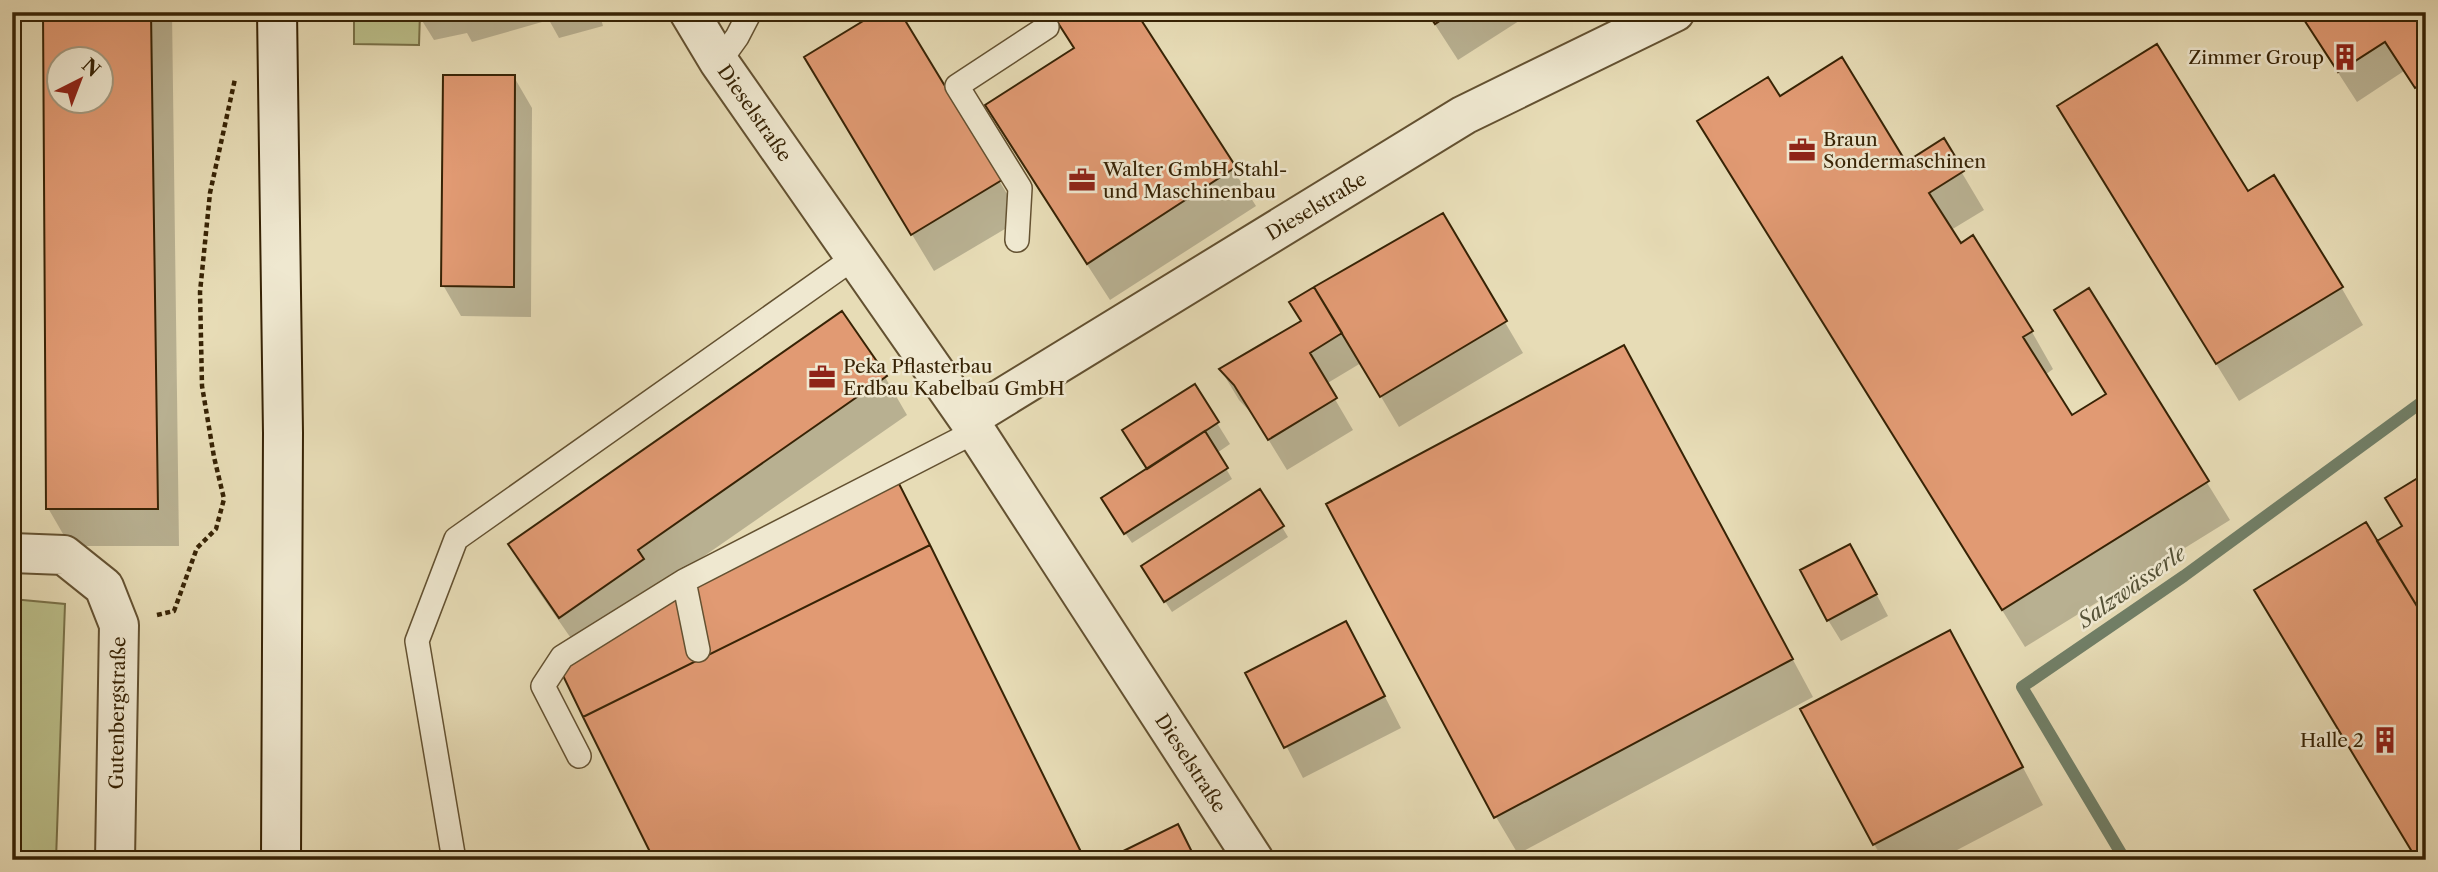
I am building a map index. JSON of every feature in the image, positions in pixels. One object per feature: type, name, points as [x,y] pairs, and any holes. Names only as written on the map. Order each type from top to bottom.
[{"type":"street","points":[[278,12],[283,433],[281,860]]},
{"type":"street","name":"Dieselstraße","points":[[689,12],[719,62],[971,426],[1254,860]]},
{"type":"street","name":"Dieselstraße","points":[[971,426],[1464,116],[1675,12]]},
{"type":"street","name":"Gutenbergstraße","points":[[12,553],[64,555],[104,587],[118,625],[115,860]]},
{"type":"lane","points":[[719,62],[737,37],[750,12]]},
{"type":"lane","points":[[1017,240],[1020,188],[957,86],[1047,27]]},
{"type":"lane","points":[[454,860],[417,641],[456,539],[855,257]]},
{"type":"lane","points":[[579,755],[543,686],[562,657],[684,581],[971,426]]},
{"type":"lane","points":[[684,581],[698,650]]},
{"type":"path","points":[[118,625],[174,611],[197,548],[216,530],[224,499],[202,386],[200,292],[210,193],[237,70]]},
{"type":"green space","points":[[354,12],[420,12],[419,45],[354,44]]},
{"type":"green space","points":[[12,599],[65,604],[56,860],[12,860]]},
{"type":"building","points":[[43,12],[151,12],[158,509],[46,509]]},
{"type":"building","points":[[878,12],[900,12],[1002,180],[911,235],[804,57]]},
{"type":"building","points":[[1051,12],[1136,12],[1236,167],[1087,264],[985,105],[1074,48]]},
{"type":"building","points":[[1427,12],[1453,12],[1435,24]]},
{"type":"building","name":"Zimmer Group","points":[[2299,12],[2426,12],[2426,81],[2415,88],[2385,42],[2338,72]]},
{"type":"building","points":[[2157,44],[2248,191],[2274,175],[2343,287],[2216,364],[2057,106]]},
{"type":"building","points":[[1842,57],[1906,162],[1944,138],[1964,171],[1929,193],[1961,243],[1973,235],[2033,331],[2023,337],[2072,415],[2106,394],[2054,310],[2089,288],[2209,481],[2002,610],[1697,121],[1768,77],[1780,96]]},
{"type":"building","points":[[443,75],[515,75],[514,287],[441,286]]},
{"type":"building","points":[[1443,213],[1507,321],[1380,397],[1314,287]]},
{"type":"building","points":[[1314,287],[1342,333],[1310,353],[1337,398],[1268,440],[1234,385],[1219,369],[1301,321],[1289,302]]},
{"type":"building","points":[[842,311],[887,376],[638,550],[644,559],[559,618],[508,544]]},
{"type":"building","points":[[1624,345],[1793,659],[1494,818],[1326,504]]},
{"type":"building","points":[[1195,384],[1219,422],[1147,469],[1122,430]]},
{"type":"building","points":[[1205,431],[1228,468],[1124,534],[1101,498]]},
{"type":"building","points":[[890,466],[930,545],[583,717],[554,657],[691,589],[682,569]]},
{"type":"building","points":[[2426,473],[2426,621],[2377,541],[2402,526],[2385,498]]},
{"type":"building","points":[[1260,489],[1284,526],[1164,602],[1141,566]]},
{"type":"building","name":"Halle 2","points":[[2366,522],[2426,621],[2426,860],[2417,860],[2254,590]]},
{"type":"building","points":[[1850,544],[1877,594],[1827,621],[1800,570]]},
{"type":"building","points":[[930,545],[1085,860],[654,860],[583,717]]},
{"type":"building","points":[[1346,621],[1385,696],[1284,748],[1245,673]]},
{"type":"building","points":[[1950,630],[2023,767],[1873,845],[1800,709]]},
{"type":"building","points":[[1178,824],[1196,860],[1105,860]]},
{"type":"waterway","name":"Salzwässerle","points":[[2125,860],[2022,687],[2184,576],[2426,399]]},
{"type":"place","name":"Zimmer Group","points":[[2345,57]]},
{"type":"place","name":"Braun Sondermaschinen","points":[[1802,150]]},
{"type":"place","name":"Walter GmbH Stahl- und Maschinenbau","points":[[1082,180]]},
{"type":"place","name":"Peka Pflasterbau Erdbau Kabelbau GmbH","points":[[822,377]]},
{"type":"place","name":"Halle 2","points":[[2385,740]]}]
